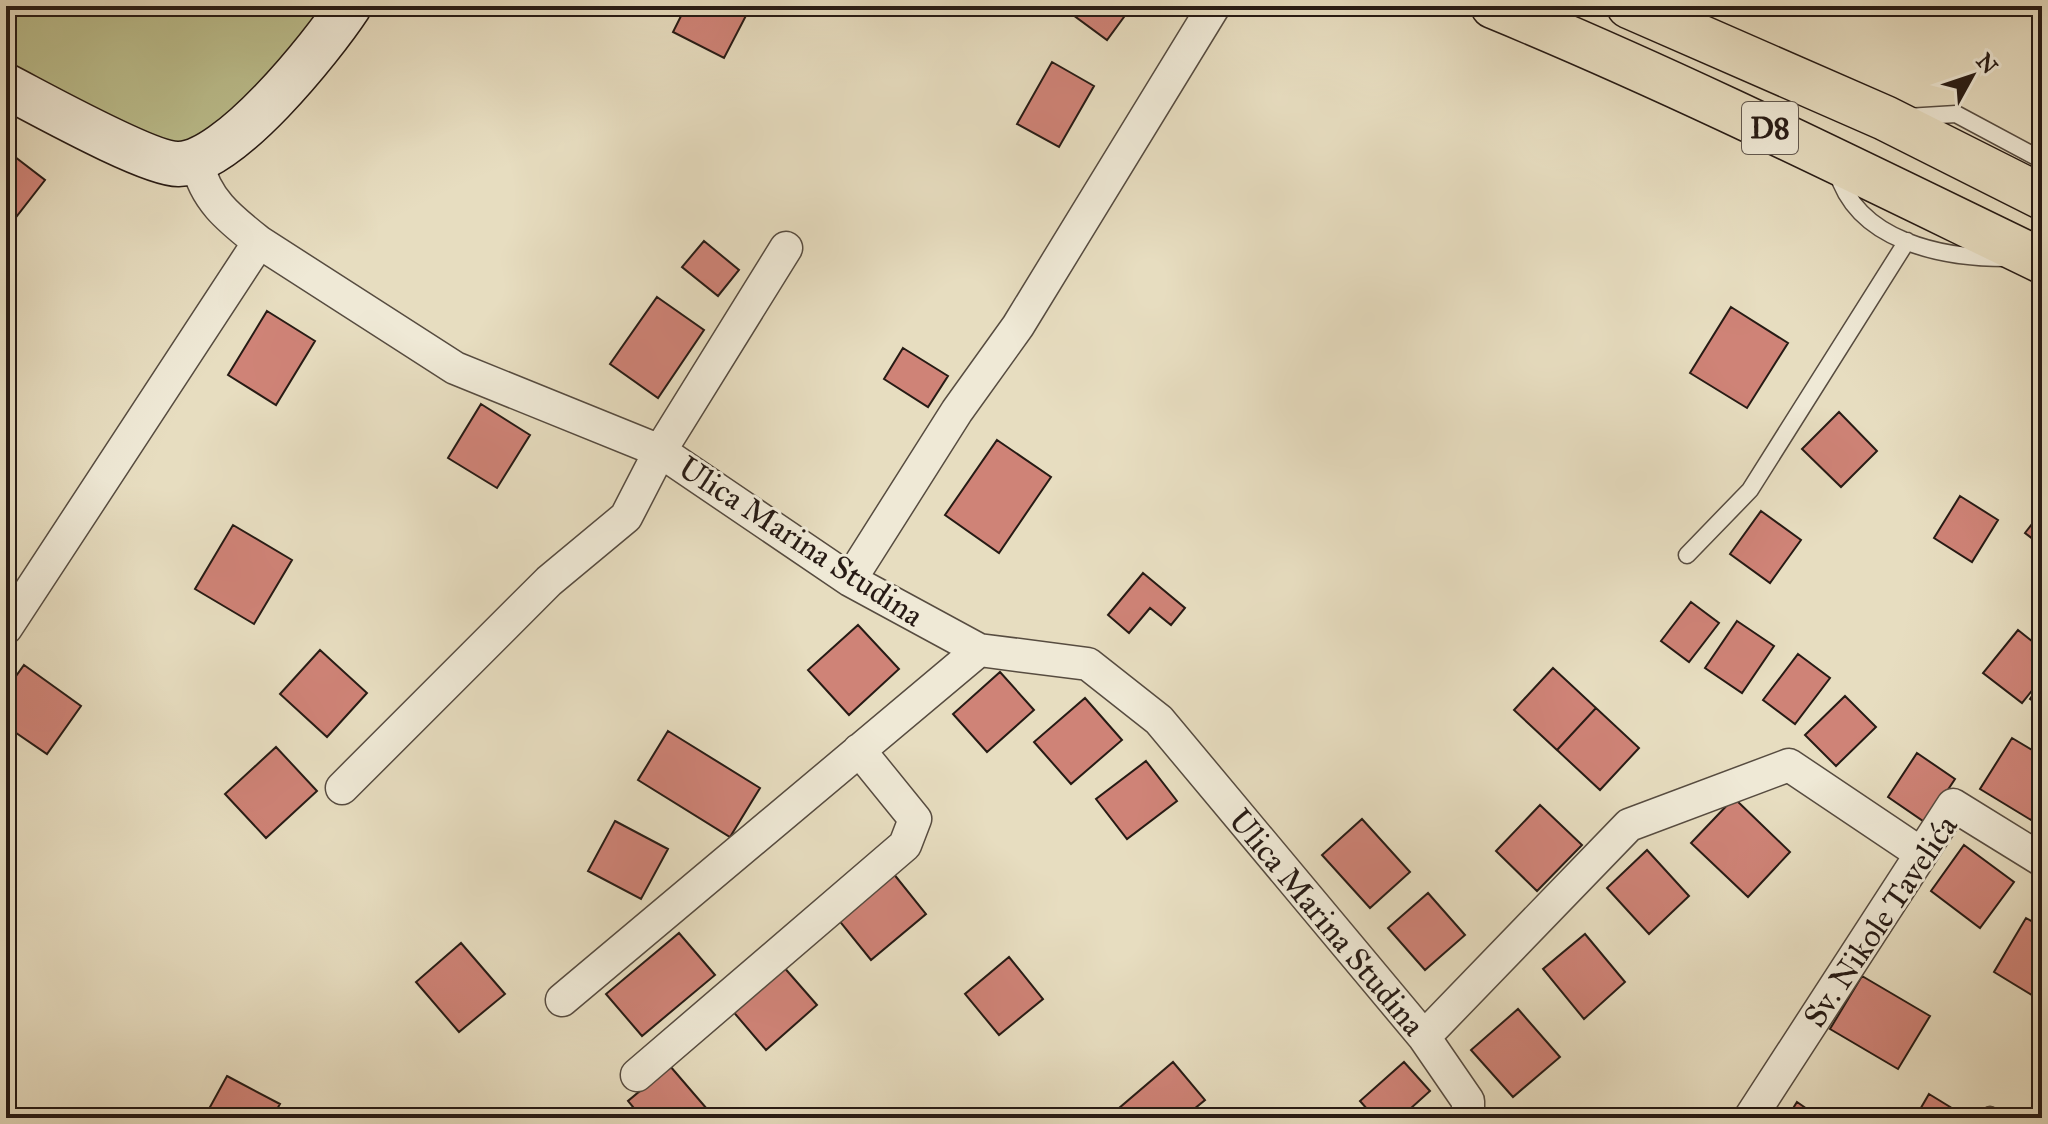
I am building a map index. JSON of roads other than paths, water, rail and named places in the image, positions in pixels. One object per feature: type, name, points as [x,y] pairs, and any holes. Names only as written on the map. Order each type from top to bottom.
[{"type":"main road","name":"D8","points":[[1493,6],[1608,53],[1834,158],[2039,259]]},
{"type":"main road","name":"D8","points":[[1629,6],[1885,118],[2042,197]]},
{"type":"street","points":[[6,86],[150,157],[176,164],[197,162],[220,151],[289,81],[324,44],[349,6]]},
{"type":"street","points":[[850,580],[957,411],[1018,326],[1214,6]]},
{"type":"street","name":"Ulica Marina Studina","points":[[197,162],[203,186],[232,220],[259,242],[455,368],[660,451],[850,580],[979,650],[1088,664],[1159,720],[1424,1037],[1468,1101],[1468,1118]]},
{"type":"street","points":[[6,628],[259,242]]},
{"type":"street","points":[[342,788],[549,581],[626,517],[660,451],[786,248]]},
{"type":"street","points":[[562,1000],[979,650]]},
{"type":"street","points":[[637,1075],[905,845],[915,819],[859,750]]},
{"type":"street","points":[[1424,1037],[1629,825],[1789,765],[1920,853]]},
{"type":"street","name":"Sv. Nikole Tavelića","points":[[1750,1118],[1953,805],[2042,860]]},
{"type":"lane","points":[[1885,118],[1956,114],[2042,160]]},
{"type":"lane","points":[[1834,158],[1841,182],[1852,201],[1880,228],[1927,251],[1971,258],[2039,259]]},
{"type":"lane","points":[[1687,555],[1750,490],[1907,241]]}]
